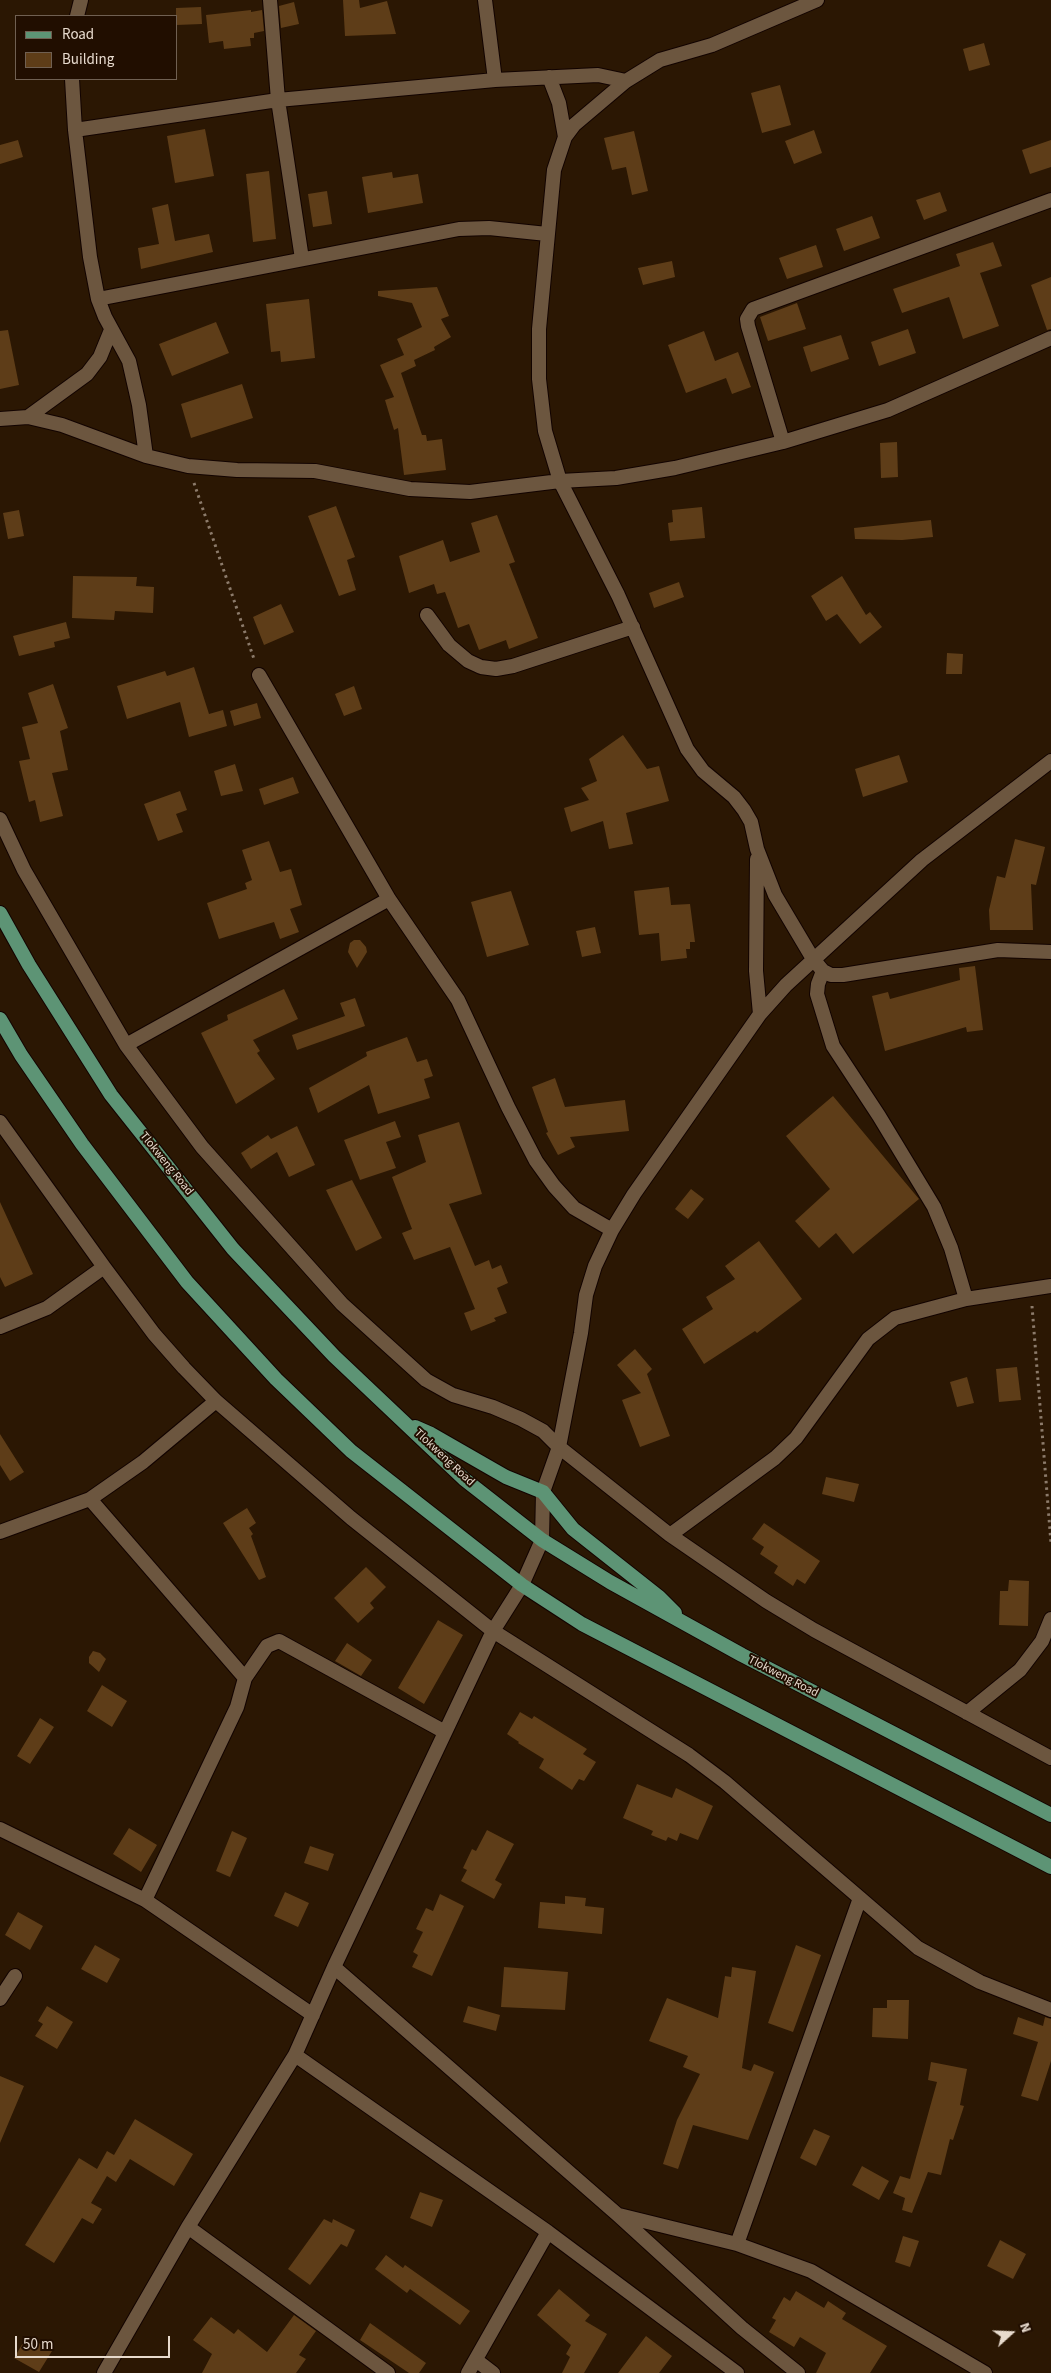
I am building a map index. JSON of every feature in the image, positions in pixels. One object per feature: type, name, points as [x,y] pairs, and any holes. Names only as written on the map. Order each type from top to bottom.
[{"type":"main road","name":"Tlokweng Road","points":[[0,913],[29,965],[111,1096],[233,1249],[334,1356],[464,1479],[542,1540],[610,1582],[717,1642],[1051,1816]]},
{"type":"main road","points":[[0,1019],[21,1055],[82,1144],[182,1274],[276,1379],[351,1451],[522,1585],[582,1624],[1051,1867]]},
{"type":"main road","points":[[405,1422],[431,1434],[497,1472],[543,1492],[573,1529],[659,1597],[682,1620],[717,1642]]},
{"type":"street","points":[[77,15],[81,0]]},
{"type":"street","points":[[270,0],[278,100],[302,259]]},
{"type":"street","points":[[485,0],[495,80]]},
{"type":"street","points":[[817,0],[712,45],[660,60],[626,81],[574,125],[565,137],[554,170],[539,329],[539,379],[545,430],[560,481],[633,627],[687,749],[703,771],[734,798],[744,810],[751,822],[757,849],[775,895],[813,959],[823,971],[842,975],[998,950],[1051,952]]},
{"type":"street","points":[[75,130],[278,100],[495,80],[598,75],[626,81]]},
{"type":"street","points":[[549,77],[559,103],[565,137]]},
{"type":"street","points":[[72,80],[84,217],[98,298],[111,330],[129,361],[135,382],[146,456]]},
{"type":"street","points":[[783,442],[748,326],[747,319],[753,309],[1051,200]]},
{"type":"street","points":[[98,298],[459,229],[489,228],[547,234]]},
{"type":"street","points":[[28,417],[87,374],[100,357],[111,330]]},
{"type":"street","points":[[0,418],[28,417],[62,425],[146,456],[188,466],[237,470],[315,470],[410,490],[470,492],[560,481],[616,478],[675,468],[783,442],[888,410],[1051,338]]},
{"type":"street","points":[[427,615],[449,645],[468,661],[481,667],[496,669],[513,666],[633,627]]},
{"type":"street","points":[[259,675],[389,899],[458,1000],[508,1107],[536,1161],[554,1186],[574,1208],[612,1230]]},
{"type":"street","points":[[104,2373],[188,2227],[295,2055],[334,1967],[493,1631],[522,1585],[542,1540],[543,1492],[559,1447],[586,1295],[595,1266],[612,1230],[634,1194],[760,1014],[813,959],[922,860],[1051,761]]},
{"type":"street","points":[[0,819],[24,870],[126,1045],[202,1147],[342,1304],[426,1380],[440,1390],[521,1418],[543,1431],[559,1447],[670,1535],[758,1595],[814,1630],[1051,1758]]},
{"type":"street","points":[[757,849],[756,947],[760,1014]]},
{"type":"street","points":[[126,1045],[389,899]]},
{"type":"street","points":[[823,971],[818,984],[817,994],[833,1046],[884,1124],[934,1207],[950,1248],[966,1299]]},
{"type":"street","points":[[0,1122],[154,1334],[216,1401],[351,1518],[493,1631],[725,1782],[918,1948],[980,1982],[1051,2010]]},
{"type":"street","points":[[0,1327],[47,1308],[104,1267]]},
{"type":"street","points":[[670,1535],[775,1458],[796,1438],[868,1339],[895,1318],[966,1299],[1051,1286]]},
{"type":"street","points":[[0,1532],[90,1499],[143,1462],[216,1401]]},
{"type":"street","points":[[90,1499],[245,1678]]},
{"type":"street","points":[[967,1713],[1020,1670],[1042,1641],[1051,1619]]},
{"type":"street","points":[[145,1900],[237,1707],[245,1678],[263,1649],[272,1642],[279,1642],[445,1732]]},
{"type":"street","points":[[0,1829],[145,1900],[313,2015]]},
{"type":"street","points":[[737,2244],[860,1898]]},
{"type":"street","points":[[334,1967],[618,2215],[742,2328],[798,2373]]},
{"type":"street","points":[[0,1999],[15,1976]]},
{"type":"street","points":[[295,2055],[548,2232],[737,2373]]},
{"type":"street","points":[[618,2215],[737,2244],[811,2271],[985,2373]]},
{"type":"street","points":[[188,2227],[388,2373]]},
{"type":"street","points":[[468,2373],[548,2232]]},
{"type":"street","points":[[476,2360],[493,2373]]},
{"type":"path","points":[[188,466],[259,675]]},
{"type":"path","points":[[1031,1290],[1051,1543]]},
{"type":"building","points":[[343,0],[359,0],[360,8],[387,1],[396,34],[345,36]]},
{"type":"building","points":[[294,2],[299,24],[281,28],[279,6]]},
{"type":"building","points":[[201,7],[202,24],[178,25],[176,8]]},
{"type":"building","points":[[251,10],[251,12],[262,10],[264,31],[254,33],[254,38],[250,38],[251,46],[224,49],[223,41],[209,43],[206,15]]},
{"type":"building","points":[[984,43],[990,65],[969,71],[963,49]]},
{"type":"building","points":[[780,85],[791,125],[762,133],[751,93]]},
{"type":"building","points":[[205,129],[214,176],[175,183],[167,136]]},
{"type":"building","points":[[814,130],[822,153],[794,164],[785,141]]},
{"type":"building","points":[[634,131],[648,191],[632,195],[626,167],[612,170],[604,138]]},
{"type":"building","points":[[18,140],[23,157],[0,164],[0,145]]},
{"type":"building","points":[[1051,140],[1051,167],[1030,174],[1022,150]]},
{"type":"building","points":[[269,171],[276,239],[253,242],[246,174]]},
{"type":"building","points":[[392,172],[393,178],[418,174],[423,203],[368,213],[362,177]]},
{"type":"building","points":[[327,191],[332,224],[313,227],[308,194]]},
{"type":"building","points":[[940,192],[947,211],[924,220],[916,200]]},
{"type":"building","points":[[168,204],[175,241],[209,234],[213,252],[141,269],[138,248],[159,244],[152,208]]},
{"type":"building","points":[[872,216],[880,238],[844,251],[836,229]]},
{"type":"building","points":[[993,242],[1002,266],[980,273],[999,326],[963,339],[949,297],[902,313],[893,289],[960,266],[956,254]]},
{"type":"building","points":[[816,245],[823,267],[787,279],[779,258]]},
{"type":"building","points":[[672,261],[675,277],[643,285],[638,268]]},
{"type":"building","points":[[1051,277],[1051,329],[1047,330],[1031,285]]},
{"type":"building","points":[[437,287],[449,316],[441,319],[451,337],[434,347],[435,350],[414,360],[416,366],[401,373],[422,435],[426,435],[427,441],[442,439],[446,470],[404,475],[398,428],[394,430],[385,400],[394,397],[380,365],[404,355],[397,339],[422,327],[412,303],[378,296],[378,291]]},
{"type":"building","points":[[309,299],[315,358],[281,362],[280,351],[271,352],[266,304]]},
{"type":"building","points":[[797,303],[806,329],[768,341],[760,317]]},
{"type":"building","points":[[216,322],[229,353],[172,376],[159,344]]},
{"type":"building","points":[[908,329],[916,353],[879,366],[871,342]]},
{"type":"building","points":[[8,330],[19,385],[0,389],[0,331]]},
{"type":"building","points":[[704,331],[715,361],[738,352],[751,387],[732,394],[726,378],[686,393],[668,345]]},
{"type":"building","points":[[841,335],[849,359],[811,372],[803,347]]},
{"type":"building","points":[[242,384],[253,418],[191,438],[181,404]]},
{"type":"building","points":[[897,442],[898,477],[881,478],[880,443]]},
{"type":"building","points":[[336,506],[355,557],[347,560],[356,590],[339,596],[308,516]]},
{"type":"building","points":[[702,507],[705,538],[670,541],[668,523],[673,522],[672,510]]},
{"type":"building","points":[[19,510],[24,536],[8,539],[3,513]]},
{"type":"building","points":[[497,515],[515,562],[509,564],[538,638],[509,649],[506,640],[479,650],[469,624],[458,628],[445,592],[437,594],[434,584],[409,593],[399,556],[443,540],[450,562],[480,552],[471,523]]},
{"type":"building","points":[[931,520],[933,537],[902,540],[855,539],[854,528]]},
{"type":"building","points":[[73,576],[137,577],[136,586],[154,587],[153,613],[115,611],[114,620],[72,618]]},
{"type":"building","points":[[842,576],[866,615],[870,612],[882,627],[860,644],[837,614],[826,621],[811,596]]},
{"type":"building","points":[[679,582],[684,597],[654,608],[649,593]]},
{"type":"building","points":[[281,604],[294,632],[264,645],[253,617]]},
{"type":"building","points":[[66,622],[70,638],[54,642],[55,647],[19,656],[13,636]]},
{"type":"building","points":[[947,653],[963,654],[962,674],[946,674]]},
{"type":"building","points":[[194,667],[209,714],[223,710],[227,726],[189,737],[180,702],[127,719],[117,686],[165,671],[167,676]]},
{"type":"building","points":[[53,684],[68,728],[60,731],[68,770],[52,773],[63,816],[40,822],[35,800],[29,802],[19,761],[30,759],[22,727],[38,723],[28,693]]},
{"type":"building","points":[[354,686],[362,709],[344,716],[335,694]]},
{"type":"building","points":[[257,703],[261,718],[234,726],[230,711]]},
{"type":"building","points":[[623,735],[647,769],[659,766],[669,801],[626,813],[633,844],[609,849],[603,821],[571,832],[564,808],[589,800],[581,788],[597,781],[589,759]]},
{"type":"building","points":[[899,755],[908,782],[863,797],[855,769]]},
{"type":"building","points":[[235,764],[243,791],[221,796],[214,771]]},
{"type":"building","points":[[293,777],[299,793],[264,805],[259,789]]},
{"type":"building","points":[[180,791],[187,810],[176,814],[183,832],[158,841],[144,804]]},
{"type":"building","points":[[1015,839],[1045,847],[1036,885],[1031,884],[1033,930],[990,930],[989,910],[997,876],[1005,878]]},
{"type":"building","points":[[269,841],[280,872],[291,869],[302,905],[290,909],[299,932],[280,939],[274,922],[219,939],[207,903],[247,889],[245,883],[252,880],[242,850]]},
{"type":"building","points":[[669,887],[671,905],[690,904],[695,942],[690,942],[690,949],[686,949],[687,958],[661,961],[659,933],[639,935],[634,891]]},
{"type":"building","points":[[511,891],[529,945],[487,957],[471,902]]},
{"type":"building","points":[[595,927],[601,953],[582,957],[576,931]]},
{"type":"building","points":[[354,940],[360,940],[366,947],[367,952],[357,968],[348,952],[350,943]]},
{"type":"building","points":[[975,966],[983,1030],[967,1032],[966,1027],[885,1051],[872,996],[888,992],[890,999],[960,980],[959,968]]},
{"type":"building","points":[[284,989],[298,1019],[253,1040],[260,1051],[257,1053],[275,1079],[236,1104],[201,1033],[228,1020],[227,1015]]},
{"type":"building","points":[[355,998],[365,1026],[297,1050],[292,1035],[345,1016],[340,1003]]},
{"type":"building","points":[[407,1037],[417,1062],[427,1059],[433,1076],[424,1079],[430,1098],[378,1114],[369,1085],[318,1113],[309,1088],[367,1056],[366,1052]]},
{"type":"building","points":[[555,1078],[565,1107],[625,1100],[629,1131],[570,1137],[575,1147],[558,1155],[546,1133],[548,1132],[532,1087]]},
{"type":"building","points":[[833,1096],[919,1199],[853,1254],[836,1233],[819,1248],[795,1221],[830,1189],[786,1136]]},
{"type":"building","points":[[395,1121],[401,1137],[386,1142],[396,1168],[360,1180],[344,1140]]},
{"type":"building","points":[[459,1122],[482,1194],[449,1204],[475,1266],[489,1260],[492,1269],[501,1265],[508,1283],[497,1288],[507,1313],[494,1318],[496,1321],[471,1331],[464,1313],[475,1309],[450,1247],[414,1260],[402,1233],[412,1229],[392,1177],[426,1162],[418,1135]]},
{"type":"building","points":[[297,1126],[315,1165],[289,1177],[277,1152],[251,1169],[241,1153],[268,1135],[271,1139]]},
{"type":"building","points":[[352,1180],[382,1238],[356,1251],[326,1190]]},
{"type":"building","points":[[691,1189],[704,1199],[688,1219],[675,1209]]},
{"type":"building","points":[[0,1202],[33,1274],[5,1287],[0,1277]]},
{"type":"building","points":[[759,1241],[802,1299],[757,1333],[755,1331],[704,1364],[682,1329],[713,1309],[706,1297],[735,1279],[725,1266]]},
{"type":"building","points":[[635,1349],[652,1369],[647,1374],[670,1436],[640,1447],[622,1400],[641,1393],[617,1365]]},
{"type":"building","points":[[1017,1367],[1021,1400],[999,1402],[996,1369]]},
{"type":"building","points":[[967,1377],[974,1403],[957,1407],[950,1382]]},
{"type":"building","points":[[0,1434],[24,1472],[10,1481],[0,1465]]},
{"type":"building","points":[[826,1477],[859,1484],[854,1502],[822,1494]]},
{"type":"building","points":[[247,1508],[256,1523],[249,1528],[253,1534],[251,1536],[266,1577],[259,1580],[223,1523]]},
{"type":"building","points":[[764,1523],[820,1561],[805,1584],[797,1579],[793,1586],[774,1573],[778,1566],[760,1554],[764,1547],[752,1539]]},
{"type":"building","points":[[366,1567],[386,1587],[370,1603],[374,1608],[358,1623],[334,1598]]},
{"type":"building","points":[[1009,1580],[1029,1581],[1028,1626],[999,1625],[1000,1591],[1008,1591]]},
{"type":"building","points":[[438,1620],[463,1635],[424,1704],[398,1688]]},
{"type":"building","points":[[347,1643],[372,1660],[361,1676],[335,1661]]},
{"type":"building","points":[[93,1651],[100,1653],[106,1659],[99,1672],[89,1663],[89,1657]]},
{"type":"building","points":[[102,1685],[127,1701],[112,1727],[87,1711]]},
{"type":"building","points":[[520,1712],[532,1719],[534,1716],[587,1749],[583,1754],[596,1762],[584,1781],[579,1779],[572,1790],[539,1768],[544,1759],[507,1734]]},
{"type":"building","points":[[40,1718],[54,1727],[30,1764],[17,1756]]},
{"type":"building","points":[[637,1784],[672,1798],[676,1788],[713,1806],[698,1840],[680,1833],[677,1841],[668,1837],[666,1841],[651,1835],[653,1831],[623,1818]]},
{"type":"building","points":[[129,1828],[157,1845],[141,1872],[113,1854]]},
{"type":"building","points":[[487,1830],[514,1844],[495,1880],[502,1884],[494,1899],[461,1881],[467,1870],[463,1868],[472,1849],[476,1851]]},
{"type":"building","points":[[232,1831],[247,1838],[230,1877],[216,1871]]},
{"type":"building","points":[[310,1846],[334,1854],[328,1871],[304,1863]]},
{"type":"building","points":[[285,1892],[309,1903],[298,1927],[274,1916]]},
{"type":"building","points":[[440,1894],[464,1906],[432,1976],[412,1967],[418,1955],[413,1952],[423,1932],[416,1929],[426,1908],[433,1911]]},
{"type":"building","points":[[565,1896],[586,1898],[585,1906],[604,1908],[602,1934],[538,1928],[540,1902],[565,1904]]},
{"type":"building","points":[[18,1912],[43,1926],[30,1950],[5,1935]]},
{"type":"building","points":[[95,1945],[120,1959],[107,1983],[81,1969]]},
{"type":"building","points":[[796,1945],[821,1955],[793,2032],[768,2023]]},
{"type":"building","points":[[504,1967],[568,1972],[565,2010],[501,2007]]},
{"type":"building","points":[[732,1967],[756,1971],[742,2068],[751,2071],[754,2064],[774,2072],[748,2140],[693,2125],[678,2169],[663,2164],[677,2120],[700,2074],[683,2067],[688,2056],[649,2041],[667,1998],[718,2018],[725,1976],[731,1977]]},
{"type":"building","points":[[887,2000],[909,2000],[908,2039],[872,2037],[873,2008],[887,2008]]},
{"type":"building","points":[[47,2006],[73,2022],[57,2049],[35,2036],[43,2024],[38,2021]]},
{"type":"building","points":[[468,2006],[500,2015],[496,2031],[463,2022]]},
{"type":"building","points":[[1018,2017],[1043,2026],[1045,2017],[1051,2019],[1051,2061],[1038,2101],[1021,2096],[1038,2042],[1013,2034]]},
{"type":"building","points":[[931,2062],[967,2069],[960,2105],[964,2106],[953,2140],[950,2139],[941,2175],[928,2172],[912,2213],[902,2210],[905,2198],[893,2193],[900,2176],[910,2179],[937,2082],[928,2080]]},
{"type":"building","points":[[0,2076],[24,2086],[0,2143]]},
{"type":"building","points":[[135,2119],[193,2154],[174,2186],[130,2159],[116,2182],[107,2176],[91,2203],[102,2209],[93,2224],[82,2218],[54,2263],[25,2245],[79,2158],[97,2169],[107,2151],[114,2155]]},
{"type":"building","points":[[814,2129],[830,2136],[816,2166],[800,2158]]},
{"type":"building","points":[[862,2166],[889,2181],[879,2200],[852,2185]]},
{"type":"building","points":[[420,2192],[443,2200],[432,2227],[410,2218]]},
{"type":"building","points":[[324,2219],[332,2223],[333,2219],[355,2230],[347,2247],[341,2244],[310,2285],[288,2269]]},
{"type":"building","points":[[903,2236],[919,2241],[910,2267],[895,2262]]},
{"type":"building","points":[[1000,2240],[1026,2254],[1013,2279],[987,2266]]},
{"type":"building","points":[[386,2255],[403,2268],[405,2265],[470,2311],[460,2325],[410,2289],[407,2293],[375,2269]]},
{"type":"building","points":[[559,2289],[590,2315],[585,2321],[607,2334],[584,2373],[562,2373],[570,2357],[566,2354],[571,2345],[537,2315]]},
{"type":"building","points":[[796,2291],[824,2308],[828,2301],[846,2313],[842,2319],[887,2346],[870,2373],[816,2373],[826,2353],[800,2337],[794,2347],[769,2332],[776,2320],[772,2318],[784,2297],[790,2301]]},
{"type":"building","points":[[294,2315],[316,2331],[299,2355],[306,2359],[296,2373],[202,2373],[212,2354],[193,2340],[211,2317],[234,2334],[238,2329],[267,2352]]},
{"type":"building","points":[[370,2323],[426,2363],[419,2373],[409,2373],[360,2340]]},
{"type":"building","points":[[27,2336],[52,2351],[39,2372],[14,2358]]},
{"type":"building","points":[[646,2336],[672,2356],[659,2373],[618,2373]]}]
